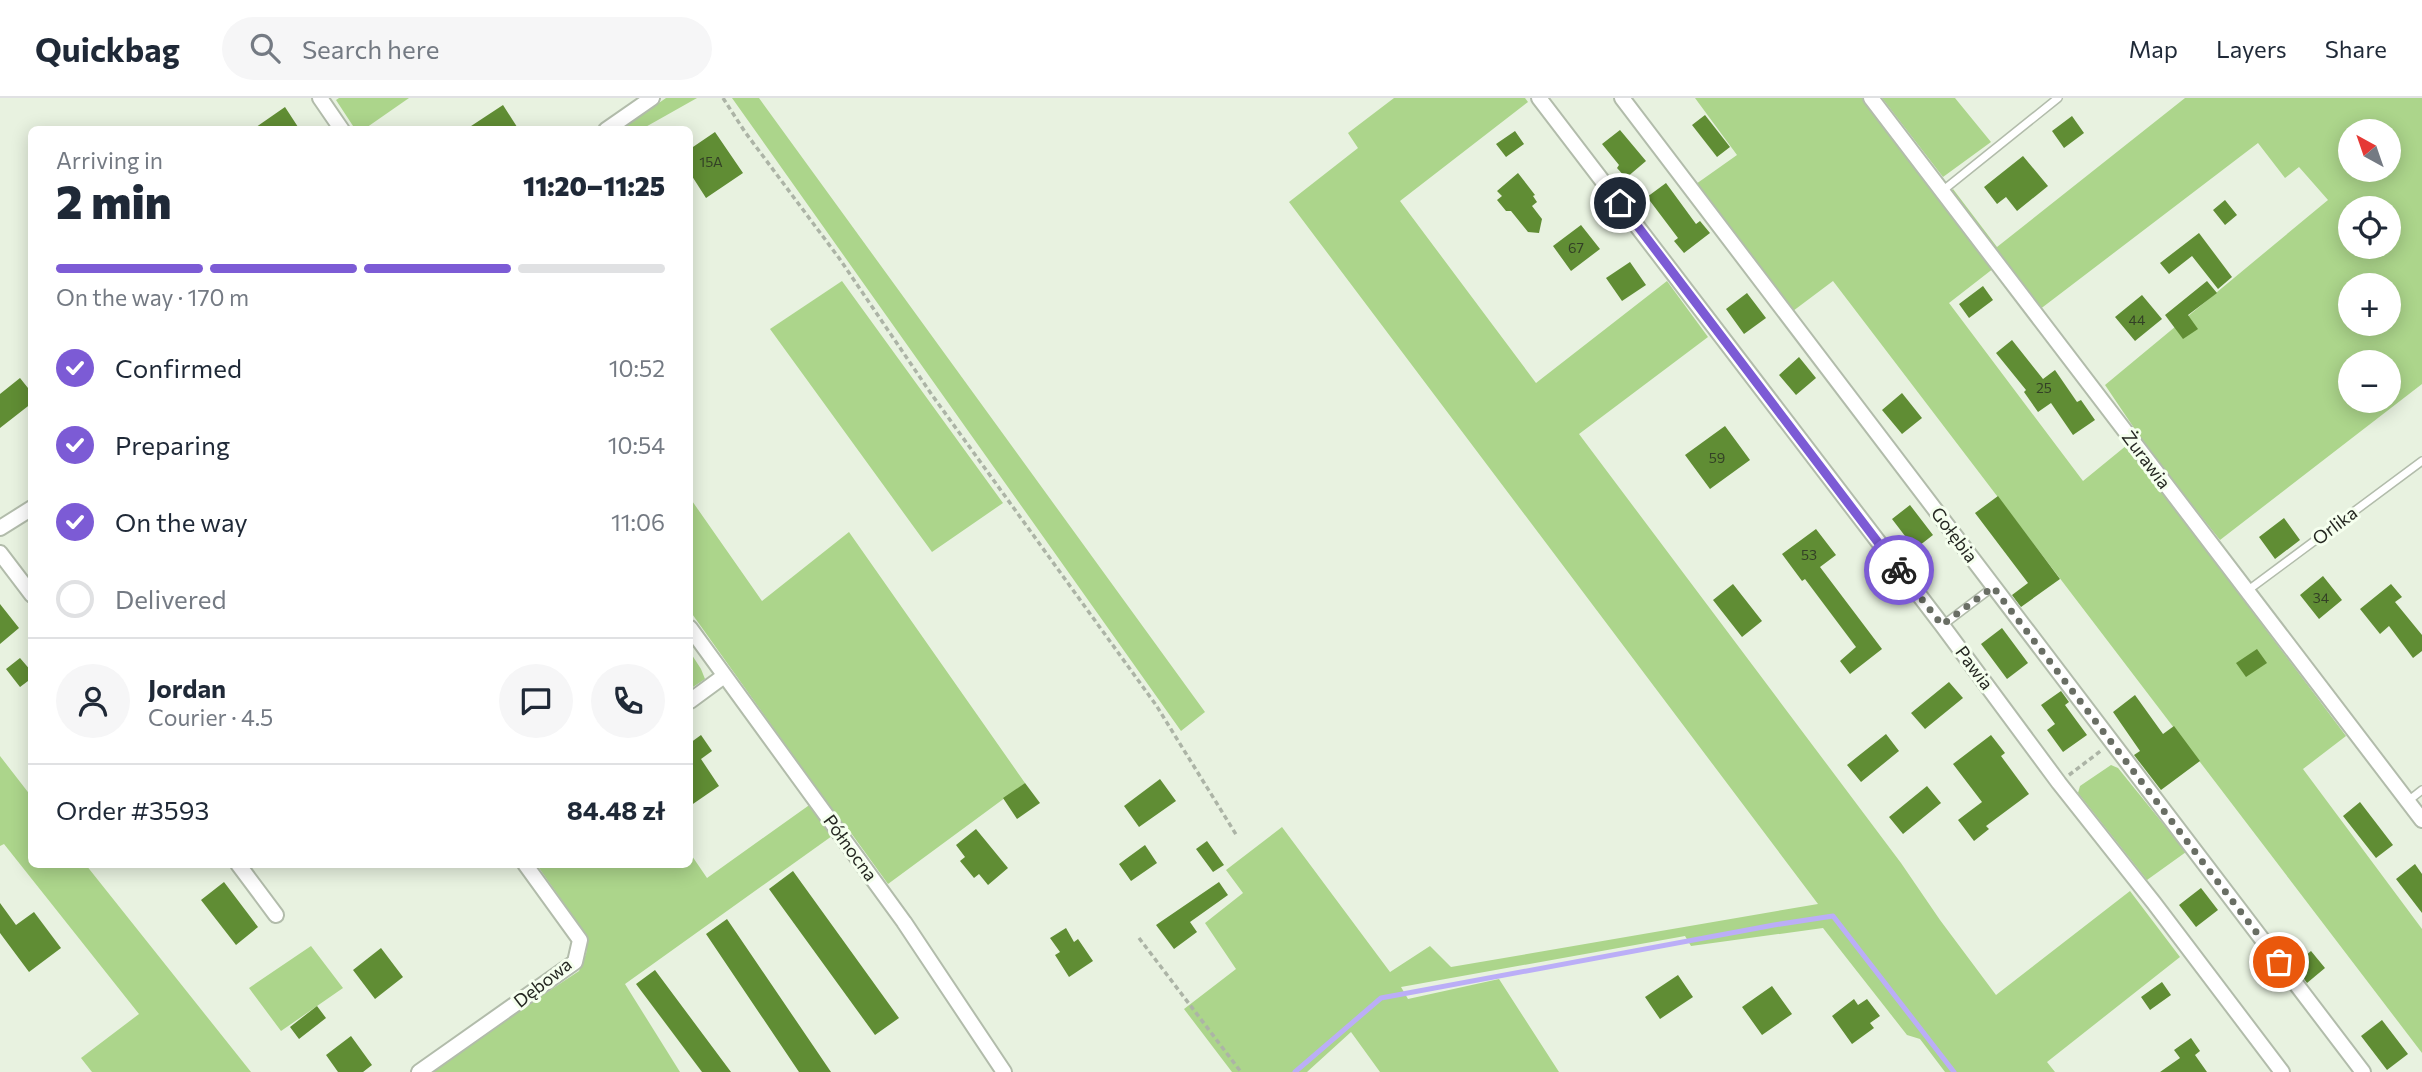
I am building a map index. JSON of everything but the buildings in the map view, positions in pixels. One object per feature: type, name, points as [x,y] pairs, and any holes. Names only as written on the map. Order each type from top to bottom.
[{"type":"street","points":[[320,98],[339,126]]},
{"type":"street","points":[[612,126],[652,98]]},
{"type":"street","name":"Pawia","points":[[1539,98],[2282,1072]]},
{"type":"street","name":"Gołębia","points":[[1622,98],[2363,1072]]},
{"type":"street","name":"Żurawia","points":[[1871,98],[2422,820]]},
{"type":"street","points":[[0,528],[28,510]]},
{"type":"street","points":[[0,553],[28,589]]},
{"type":"street","name":"Północna","points":[[693,632],[904,922],[1004,1072]]},
{"type":"street","points":[[693,699],[724,677]]},
{"type":"street","points":[[241,868],[276,915]]},
{"type":"street","name":"Dębowa","points":[[419,1072],[575,962],[580,940],[528,868]]},
{"type":"lane","points":[[1941,192],[2058,98]]},
{"type":"lane","name":"Orlika","points":[[2247,591],[2422,461]]},
{"type":"lane","points":[[1942,625],[1993,587]]},
{"type":"lane","points":[[2408,801],[2422,790]]},
{"type":"path","points":[[723,98],[745,132],[839,258],[932,395],[1156,705],[1237,836]]},
{"type":"path","points":[[2059,783],[2111,742]]},
{"type":"path","points":[[1139,939],[1241,1072]]},
{"type":"green space","points":[[409,98],[369,126],[353,126],[336,100]]},
{"type":"green space","points":[[666,98],[697,98],[647,126],[627,125]]},
{"type":"green space","points":[[732,98],[759,98],[1205,712],[1181,731]]},
{"type":"green space","points":[[1394,98],[1525,98],[1528,102],[1400,201],[1536,383],[1667,281],[1708,337],[1579,434],[1901,863],[1996,995],[2130,891],[2180,957],[2047,1062],[2055,1072],[1945,1072],[1920,1039],[1907,1035],[1823,928],[1691,946],[1685,936],[1401,987],[1408,999],[1499,979],[1559,1072],[1380,1072],[1351,1032],[1307,1072],[1232,1072],[1184,1009],[1236,969],[1205,923],[1243,893],[1226,870],[1282,827],[1390,972],[1430,946],[1451,967],[1818,904],[1289,202],[1358,148],[1348,133]]},
{"type":"green space","points":[[1695,98],[1862,98],[1994,268],[1949,303],[2083,481],[2127,445],[2346,736],[2303,769],[2422,929],[2422,1053],[1833,281],[1793,311],[1696,184],[1737,155]]},
{"type":"green space","points":[[1882,98],[1955,98],[1991,142],[1943,177]]},
{"type":"green space","points":[[2185,98],[2422,98],[2422,384],[2401,400],[2401,350],[2338,350],[2338,413],[2384,413],[2220,540],[2153,456],[2105,385],[2328,200],[2299,167],[2285,178],[2258,143],[2039,310],[1949,193],[1953,189],[1997,247]]},
{"type":"green space","points":[[842,281],[1003,503],[932,552],[770,329]]},
{"type":"green space","points":[[693,502],[762,601],[849,532],[1025,783],[888,884],[846,826],[625,984],[680,1072],[427,1072],[579,971],[586,954],[588,938],[539,868],[693,868],[693,857],[707,878],[822,796],[693,615]]},
{"type":"green space","points":[[693,657],[701,669],[705,679],[693,687]]},
{"type":"green space","points":[[0,756],[28,792],[28,868],[88,868],[251,1072],[92,1072],[81,1058],[139,1014],[4,844],[0,846]]},
{"type":"green space","points":[[2111,765],[2118,768],[2186,852],[2147,880],[2078,793],[2080,786]]},
{"type":"green space","points":[[311,946],[343,988],[281,1031],[249,988]]},
{"type":"waterway","points":[[1295,1072],[1381,998],[1833,916],[1954,1072]]},
{"type":"way so far","points":[[1899,570],[1942,625],[1993,587],[2279,962]]},
{"type":"route","points":[[1620,203],[1899,570]]}]
